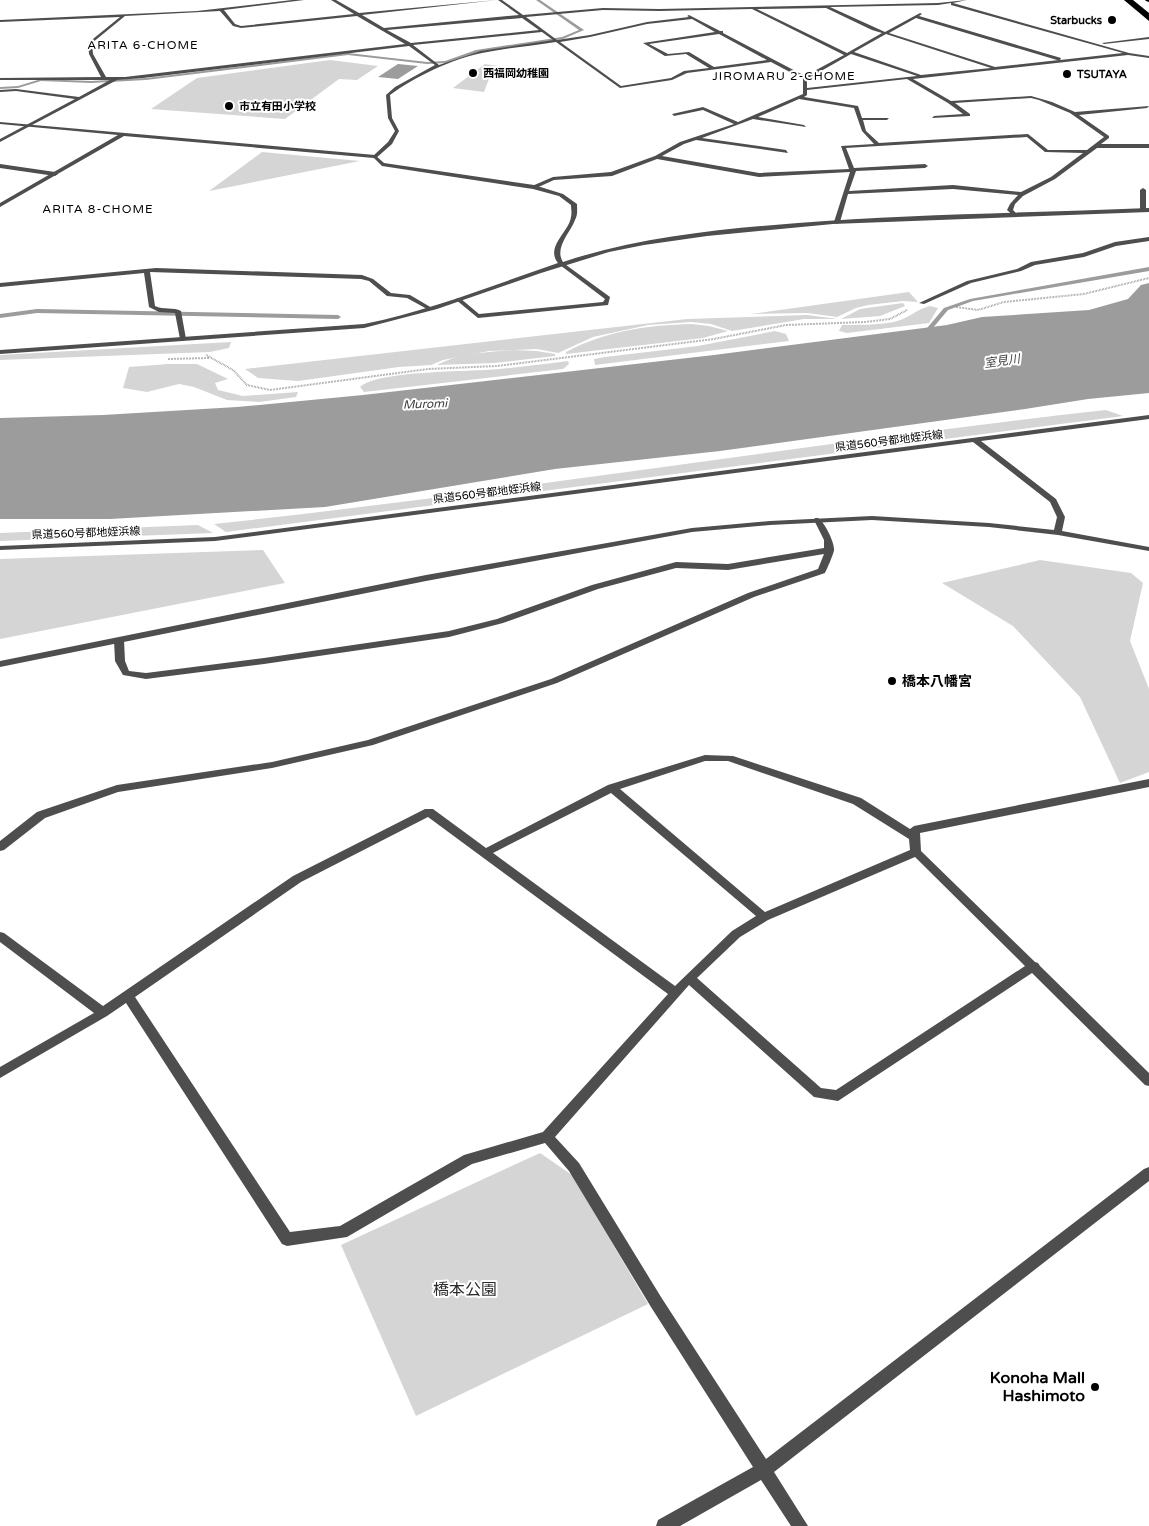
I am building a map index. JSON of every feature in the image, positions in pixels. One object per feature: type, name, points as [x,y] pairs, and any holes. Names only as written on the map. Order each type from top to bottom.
[{"type":"highway","points":[[1128,0],[1149,16]]},
{"type":"highway","points":[[1135,0],[1149,16]]},
{"type":"street","points":[[0,20],[123,16],[221,9],[302,0]]},
{"type":"street","points":[[333,0],[411,45],[436,64]]},
{"type":"street","points":[[221,9],[234,25],[241,27],[494,0]]},
{"type":"street","points":[[500,0],[620,87],[672,79],[686,72],[773,60]]},
{"type":"street","points":[[383,29],[603,9],[659,10],[938,4],[965,0]]},
{"type":"street","points":[[948,2],[1128,54]]},
{"type":"street","points":[[930,8],[938,4]]},
{"type":"street","points":[[651,5],[659,10]]},
{"type":"street","points":[[825,6],[886,34],[996,68]]},
{"type":"street","points":[[752,7],[850,54],[922,76]]},
{"type":"street","points":[[677,9],[805,78]]},
{"type":"street","points":[[805,78],[923,12]]},
{"type":"street","points":[[104,78],[91,54],[90,43],[123,16]]},
{"type":"street","points":[[915,16],[1064,61]]},
{"type":"street","points":[[375,157],[390,143],[397,130],[390,118],[388,95],[436,64],[480,52],[590,36],[647,23],[694,18]]},
{"type":"street","points":[[0,79],[115,79],[542,31]]},
{"type":"street","points":[[713,68],[687,53],[667,55],[645,43],[722,32]]},
{"type":"street","points":[[1098,44],[1149,38]]},
{"type":"street","points":[[806,89],[1128,54],[1149,57]]},
{"type":"street","points":[[534,187],[553,179],[612,174],[657,157],[682,143],[739,124],[805,95],[805,78]]},
{"type":"street","points":[[907,78],[968,114],[934,118]]},
{"type":"street","points":[[0,141],[115,79]]},
{"type":"street","points":[[0,91],[16,90],[80,98]]},
{"type":"street","points":[[950,102],[1030,97],[1042,99],[1092,124],[1106,137],[1052,179],[1036,184],[1011,204],[1010,210],[1015,215]]},
{"type":"street","points":[[799,98],[856,107],[864,131],[877,144]]},
{"type":"street","points":[[1072,114],[1147,107]]},
{"type":"street","points":[[674,115],[703,108],[739,124]]},
{"type":"street","points":[[753,118],[804,126]]},
{"type":"street","points":[[860,119],[886,119]]},
{"type":"street","points":[[0,123],[375,157],[382,164],[534,187],[561,195],[574,204],[574,218],[557,249],[558,259],[608,298],[606,304],[478,316],[458,299]]},
{"type":"street","points":[[0,205],[122,135]]},
{"type":"street","points":[[837,222],[853,171],[843,147],[1028,135],[1047,151],[1088,152]]},
{"type":"street","points":[[694,139],[786,152]]},
{"type":"street","points":[[1095,146],[1149,146]]},
{"type":"street","points":[[657,157],[759,175],[925,166]]},
{"type":"street","points":[[0,166],[55,174]]},
{"type":"street","points":[[846,193],[952,187],[1024,194]]},
{"type":"street","points":[[0,352],[364,326],[398,319],[562,264],[643,243],[740,230],[837,222],[1146,210],[1143,190]]},
{"type":"street","points":[[922,303],[969,282],[1019,270],[1033,263],[1084,255],[1115,244],[1149,238]]},
{"type":"street","points":[[0,285],[147,271],[362,277],[371,280],[389,295],[408,296],[429,308]]},
{"type":"street","points":[[147,271],[152,307],[178,314],[182,339]]},
{"type":"street","name":"県道560号都地姪浜線","points":[[0,548],[215,539],[1149,417]]},
{"type":"street","points":[[976,440],[1053,501],[1061,517],[1058,533]]},
{"type":"street","points":[[0,664],[407,582],[692,530],[818,520],[872,518],[989,525],[1058,533],[1149,549]]},
{"type":"street","points":[[0,847],[41,815],[117,789],[272,765],[370,743],[554,681],[751,595],[822,572],[830,550],[828,540],[818,520]]},
{"type":"street","points":[[119,640],[120,661],[126,673],[146,676],[254,663],[449,634],[500,621],[594,588],[676,565],[728,567],[830,550]]},
{"type":"street","points":[[485,853],[612,788],[704,758],[729,758],[857,801],[915,837]]},
{"type":"street","points":[[1149,783],[914,830],[916,852],[1149,1081]]},
{"type":"street","points":[[612,788],[764,917]]},
{"type":"street","points":[[0,1073],[128,996],[297,879],[429,812],[676,993]]},
{"type":"street","points":[[128,996],[287,1239],[342,1232],[469,1159],[547,1137],[689,978],[736,934],[764,917],[916,852]]},
{"type":"street","points":[[0,936],[103,1012]]},
{"type":"street","points":[[689,978],[818,1093],[838,1096],[1034,966]]},
{"type":"street","points":[[547,1137],[574,1167],[656,1302],[800,1526]]},
{"type":"street","points":[[664,1526],[765,1469],[1149,1173]]},
{"type":"path","points":[[978,310],[1004,302],[1084,294],[1149,278]]},
{"type":"path","points":[[192,338],[196,345],[210,358],[233,370],[247,385],[270,390],[428,369],[497,366],[714,339],[786,325],[865,322],[890,319],[922,303]]},
{"type":"green space","points":[[330,60],[378,66],[357,80],[339,79],[285,119],[151,109],[197,78]]},
{"type":"green space","points":[[485,64],[504,67],[489,79],[484,92],[453,88]]},
{"type":"green space","points":[[262,152],[360,161],[209,191]]},
{"type":"green space","points":[[909,292],[918,302],[903,301],[868,305],[856,308],[837,317],[808,313],[751,314]]},
{"type":"green space","points":[[903,303],[905,306],[880,316],[841,319],[860,309]]},
{"type":"green space","points":[[930,306],[938,308],[929,323],[847,333],[839,331],[842,325],[894,322]]},
{"type":"green space","points":[[807,315],[838,319],[804,319],[732,331],[711,324],[691,322],[648,325],[593,337],[558,353],[537,349],[489,351],[443,360],[431,365],[399,367],[298,381],[258,378],[245,369],[687,319]]},
{"type":"green space","points":[[692,324],[728,331],[703,338],[566,354],[566,352],[596,339],[627,330]]},
{"type":"green space","points":[[775,331],[786,334],[789,341],[595,365],[594,359],[698,346]]},
{"type":"green space","points":[[231,342],[229,348],[210,352],[0,360],[0,355]]},
{"type":"green space","points":[[536,351],[555,354],[555,356],[494,363],[437,365],[455,358],[484,352]]},
{"type":"green space","points":[[568,361],[569,364],[563,369],[364,392],[360,387],[370,381],[385,377],[499,369]]},
{"type":"green space","points":[[197,364],[228,379],[215,383],[218,390],[243,396],[298,392],[296,397],[259,402],[227,400],[194,387],[179,384],[147,392],[123,388],[129,367]]},
{"type":"green space","points":[[1106,410],[1123,416],[226,532],[214,524],[437,497],[883,437]]},
{"type":"green space","points":[[198,525],[213,533],[0,541],[0,533]]},
{"type":"green space","points":[[263,550],[285,583],[0,639],[0,559]]},
{"type":"green space","points":[[1040,560],[1131,573],[1143,583],[1130,641],[1149,689],[1149,772],[1120,783],[1080,697],[1013,626],[942,583]]},
{"type":"green space","name":"橋本公園","points":[[540,1153],[572,1175],[648,1304],[416,1416],[341,1245]]},
{"type":"water","points":[[398,64],[418,66],[398,79],[378,77]]},
{"type":"water","points":[[1149,283],[1149,393],[1088,399],[720,451],[555,469],[325,507],[110,519],[0,519],[0,418],[103,415],[237,407],[363,395],[714,355],[947,325],[982,317],[1089,310],[1128,299],[1141,285]]},
{"type":"waterway","points":[[0,88],[18,87],[41,80],[91,82],[146,79],[348,54],[427,63],[446,62],[476,51],[563,38],[582,30],[538,0]]},
{"type":"waterway","points":[[925,334],[946,309],[972,300],[1149,269]]},
{"type":"waterway","points":[[0,316],[37,311],[338,317]]},
{"type":"place","name":"Starbucks","points":[[1112,20]]},
{"type":"place","name":"西福岡幼稚園","points":[[473,73]]},
{"type":"place","name":"TSUTAYA","points":[[1067,74]]},
{"type":"place","name":"市立有田小学校","points":[[229,106]]},
{"type":"place","name":"橋本八幡宮","points":[[892,681]]},
{"type":"place","name":"Konoha Mall Hashimoto","points":[[1095,1387]]},
{"type":"district","name":"ARITA 6-CHOME","points":[[143,45]]},
{"type":"district","name":"JIROMARU 2-CHOME","points":[[784,76]]},
{"type":"district","name":"ARITA 8-CHOME","points":[[98,209]]},
{"type":"water label","name":"室見川","points":[[1002,361]]},
{"type":"water label","name":"Muromi","points":[[425,404]]}]
